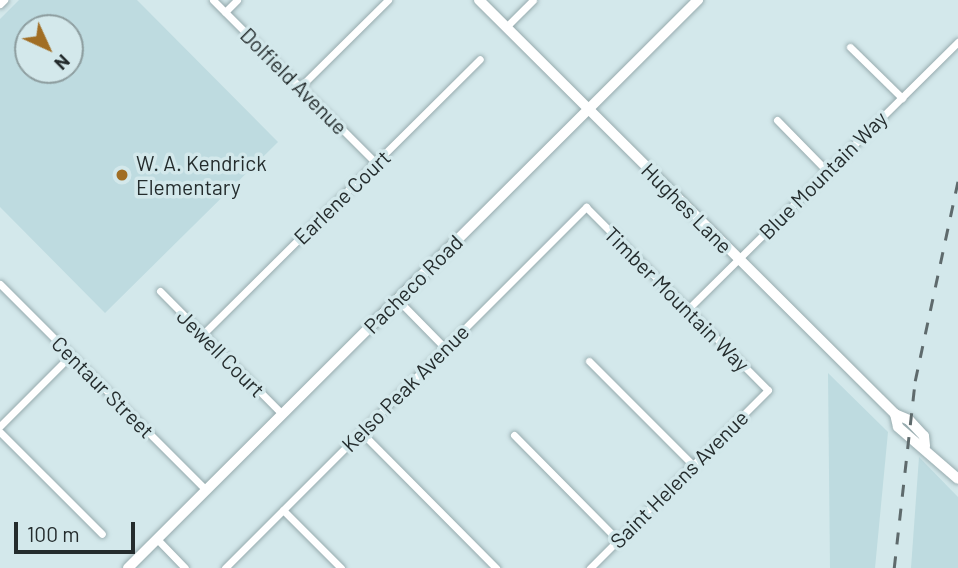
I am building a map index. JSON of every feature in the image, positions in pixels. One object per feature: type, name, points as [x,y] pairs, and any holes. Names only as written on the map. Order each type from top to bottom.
[{"type":"street","points":[[0,5],[4,0]]},
{"type":"street","name":"Dolfield Avenue","points":[[213,0],[375,162]]},
{"type":"street","points":[[225,12],[237,0]]},
{"type":"street","points":[[300,88],[388,0]]},
{"type":"street","name":"Hughes Lane","points":[[479,0],[895,414],[898,427],[925,446],[958,479]]},
{"type":"street","points":[[506,27],[533,0]]},
{"type":"street","name":"Pacheco Road","points":[[128,568],[698,0]]},
{"type":"street","name":"Blue Mountain Way","points":[[688,309],[958,42]]},
{"type":"street","points":[[850,47],[902,98]]},
{"type":"street","name":"Earlene Court","points":[[203,334],[480,59]]},
{"type":"street","points":[[777,120],[827,171]]},
{"type":"street","name":"Timber Mountain Way","points":[[586,207],[768,390]]},
{"type":"street","name":"Kelso Peak Avenue","points":[[225,568],[586,207]]},
{"type":"street","name":"Centaur Street","points":[[0,284],[206,490]]},
{"type":"street","name":"Jewell Court","points":[[160,291],[282,414]]},
{"type":"street","points":[[397,299],[445,348]]},
{"type":"street","points":[[0,426],[71,355]]},
{"type":"street","points":[[589,361],[693,465]]},
{"type":"street","name":"Saint Helens Avenue","points":[[590,568],[768,390]]},
{"type":"street","points":[[0,432],[102,534]]},
{"type":"street","points":[[361,432],[496,568]]},
{"type":"street","points":[[514,435],[618,540]]},
{"type":"street","points":[[283,510],[341,568]]},
{"type":"street","points":[[157,539],[186,568]]},
{"type":"shaded area","name":"W. A. Kendrick Elementary","points":[[19,0],[137,0],[278,142],[105,313],[0,207],[0,19]]},
{"type":"shaded area","points":[[828,373],[888,432],[875,568],[830,568]]},
{"type":"shaded area","points":[[919,457],[958,497],[958,568],[911,568]]},
{"type":"railway","points":[[894,568],[915,381],[958,180]]},
{"type":"place","name":"W. A. Kendrick Elementary","points":[[122,175]]}]
